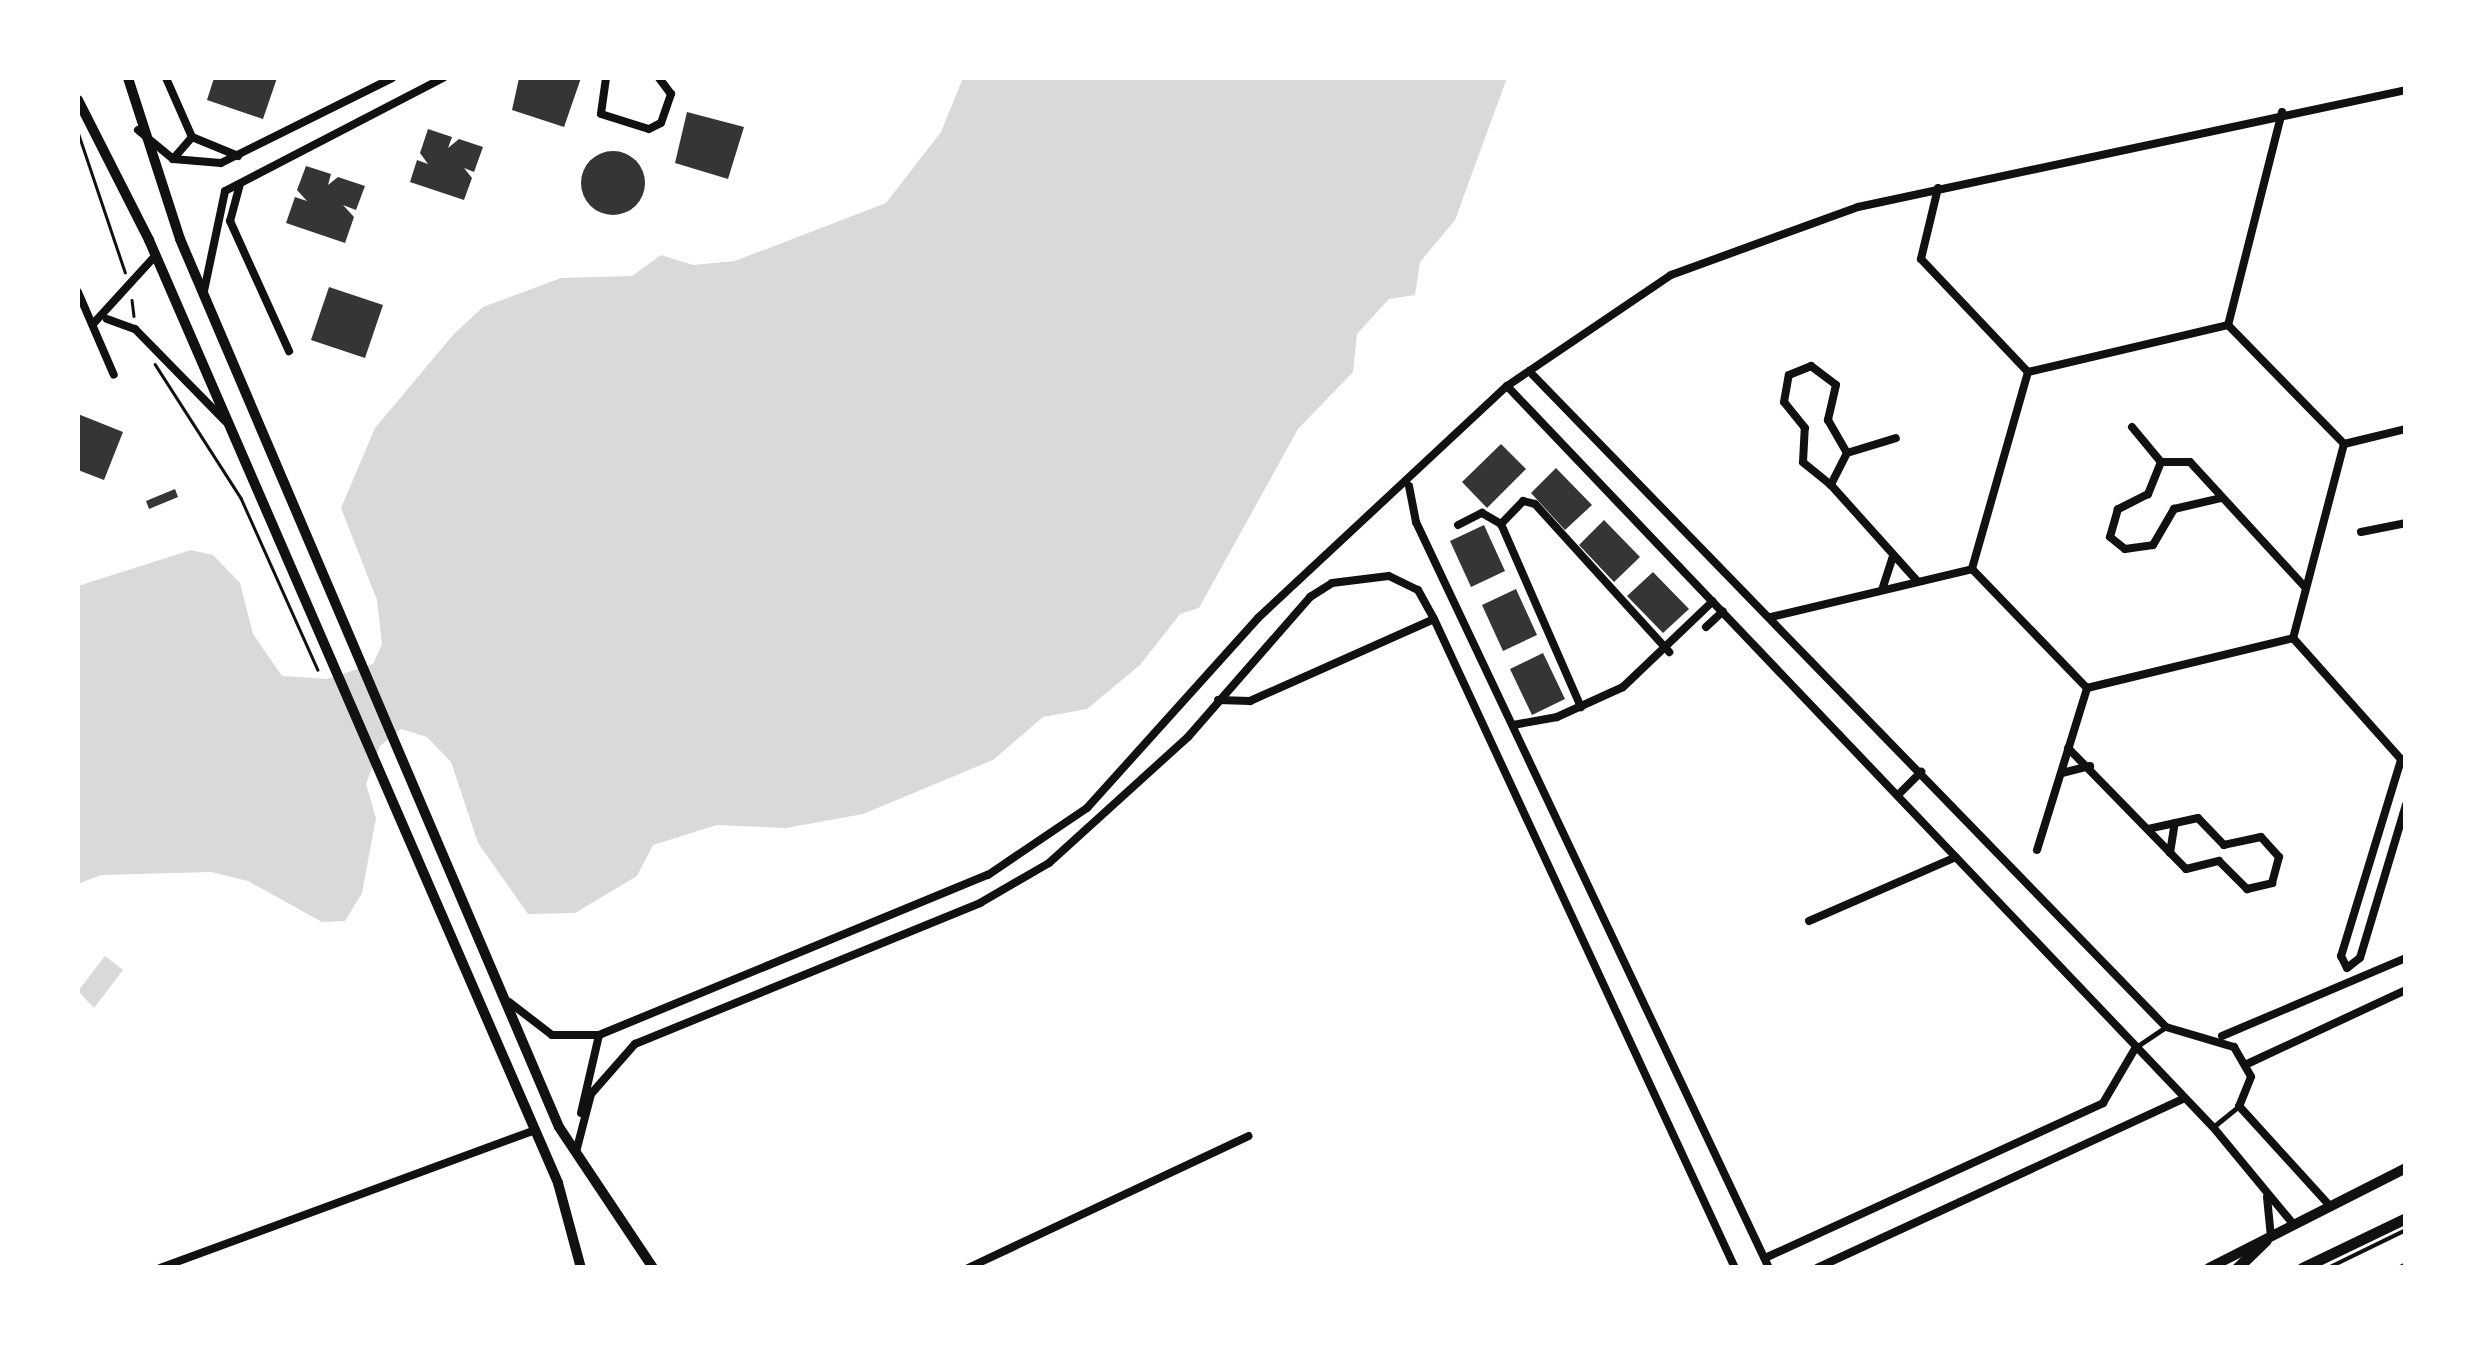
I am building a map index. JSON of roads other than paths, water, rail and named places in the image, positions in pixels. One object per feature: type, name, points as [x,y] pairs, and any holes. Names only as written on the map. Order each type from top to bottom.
[{"type":"highway","points":[[2302,1268],[2406,1218]]},
{"type":"highway","points":[[2237,1268],[2268,1239]]},
{"type":"main road","points":[[128,78],[138,130],[204,291],[575,1156],[654,1268]]},
{"type":"main road","points":[[78,100],[156,256],[535,1130],[581,1268]]},
{"type":"main road","points":[[2209,1268],[2406,1168]]},
{"type":"street","points":[[166,78],[192,137],[242,158]]},
{"type":"street","points":[[138,130],[173,159],[196,166],[242,158],[392,78]]},
{"type":"street","points":[[204,291],[210,231],[225,190],[254,170],[440,78]]},
{"type":"street","points":[[606,78],[601,114],[648,129],[661,122],[670,94],[660,78]]},
{"type":"street","points":[[509,1002],[552,1035],[599,1035],[988,875],[1043,840],[1118,777],[1258,618],[1409,486],[1508,386],[1612,310],[1716,254],[1938,188],[2282,112],[2406,90]]},
{"type":"street","points":[[342,102],[352,124]]},
{"type":"street","points":[[2228,325],[2282,112]]},
{"type":"street","points":[[173,159],[192,137]]},
{"type":"street","points":[[254,170],[231,200],[232,230],[289,351]]},
{"type":"street","points":[[1938,188],[1921,259],[2028,372]]},
{"type":"street","points":[[210,231],[232,230]]},
{"type":"street","points":[[93,324],[107,319],[156,256]]},
{"type":"street","points":[[78,292],[114,375]]},
{"type":"street","points":[[107,319],[135,329],[225,421]]},
{"type":"street","points":[[2028,372],[2228,325]]},
{"type":"street","points":[[2228,325],[2344,444]]},
{"type":"street","points":[[1847,452],[1828,420],[1834,383],[1814,366],[1791,373],[1784,402],[1805,428],[1803,462],[1831,485],[1916,581]]},
{"type":"street","points":[[1530,371],[2166,1026],[2221,1036],[2406,958]]},
{"type":"street","points":[[1972,569],[2028,372]]},
{"type":"street","points":[[1508,386],[2186,1098],[2294,1225]]},
{"type":"street","points":[[2132,427],[2162,462]]},
{"type":"street","points":[[2344,444],[2406,429]]},
{"type":"street","points":[[1831,485],[1847,452],[1896,438]]},
{"type":"street","points":[[2293,638],[2344,444]]},
{"type":"street","points":[[2162,462],[2186,459],[2306,588]]},
{"type":"street","points":[[2162,462],[2148,494],[2118,509],[2110,537],[2125,550],[2153,545],[2169,512],[2221,498]]},
{"type":"street","points":[[1409,486],[1416,522],[1656,1020],[1769,1268]]},
{"type":"street","points":[[1501,524],[1522,501],[1535,504],[1669,652]]},
{"type":"street","points":[[1458,525],[1482,513],[1501,524],[1581,707]]},
{"type":"street","points":[[2361,532],[2406,523]]},
{"type":"street","points":[[1882,590],[1893,557]]},
{"type":"street","points":[[1771,618],[1972,569]]},
{"type":"street","points":[[1972,569],[2087,688]]},
{"type":"street","points":[[581,1120],[606,1069],[635,1044],[980,904],[1093,830],[1310,598],[1355,578],[1405,582],[1434,619],[1735,1268]]},
{"type":"street","points":[[1513,725],[1581,707],[1669,652],[1712,601]]},
{"type":"street","points":[[1706,626],[1722,611]]},
{"type":"street","points":[[1218,700],[1250,701],[1434,619]]},
{"type":"street","points":[[2087,688],[2293,638]]},
{"type":"street","points":[[2293,638],[2404,761],[2342,956],[2347,968],[2360,958],[2406,805]]},
{"type":"street","points":[[2037,850],[2087,688]]},
{"type":"street","points":[[2068,748],[2090,766],[2148,830],[2186,869],[2220,861],[2247,889],[2272,883],[2279,857],[2261,837],[2224,845],[2198,818],[2148,830]]},
{"type":"street","points":[[2062,773],[2090,766]]},
{"type":"street","points":[[1898,795],[1921,772]]},
{"type":"street","points":[[2170,853],[2175,823]]},
{"type":"street","points":[[1809,921],[1956,857]]},
{"type":"street","points":[[2247,1064],[2406,990]]},
{"type":"street","points":[[1656,1020],[1666,1015]]},
{"type":"street","points":[[1765,1258],[2103,1103],[2136,1047],[2166,1026]]},
{"type":"street","points":[[575,1156],[599,1035]]},
{"type":"street","points":[[2221,1036],[2247,1064]]},
{"type":"street","points":[[2213,1127],[2238,1106],[2247,1064]]},
{"type":"street","points":[[1817,1268],[2186,1098]]},
{"type":"street","points":[[2238,1106],[2330,1206]]},
{"type":"street","points":[[160,1268],[535,1130]]},
{"type":"street","points":[[968,1268],[1249,1136]]},
{"type":"street","points":[[2264,1188],[2268,1239]]},
{"type":"lane","points":[[2328,1268],[2406,1230]]},
{"type":"lane","points":[[2398,1268],[2406,1264]]}]
